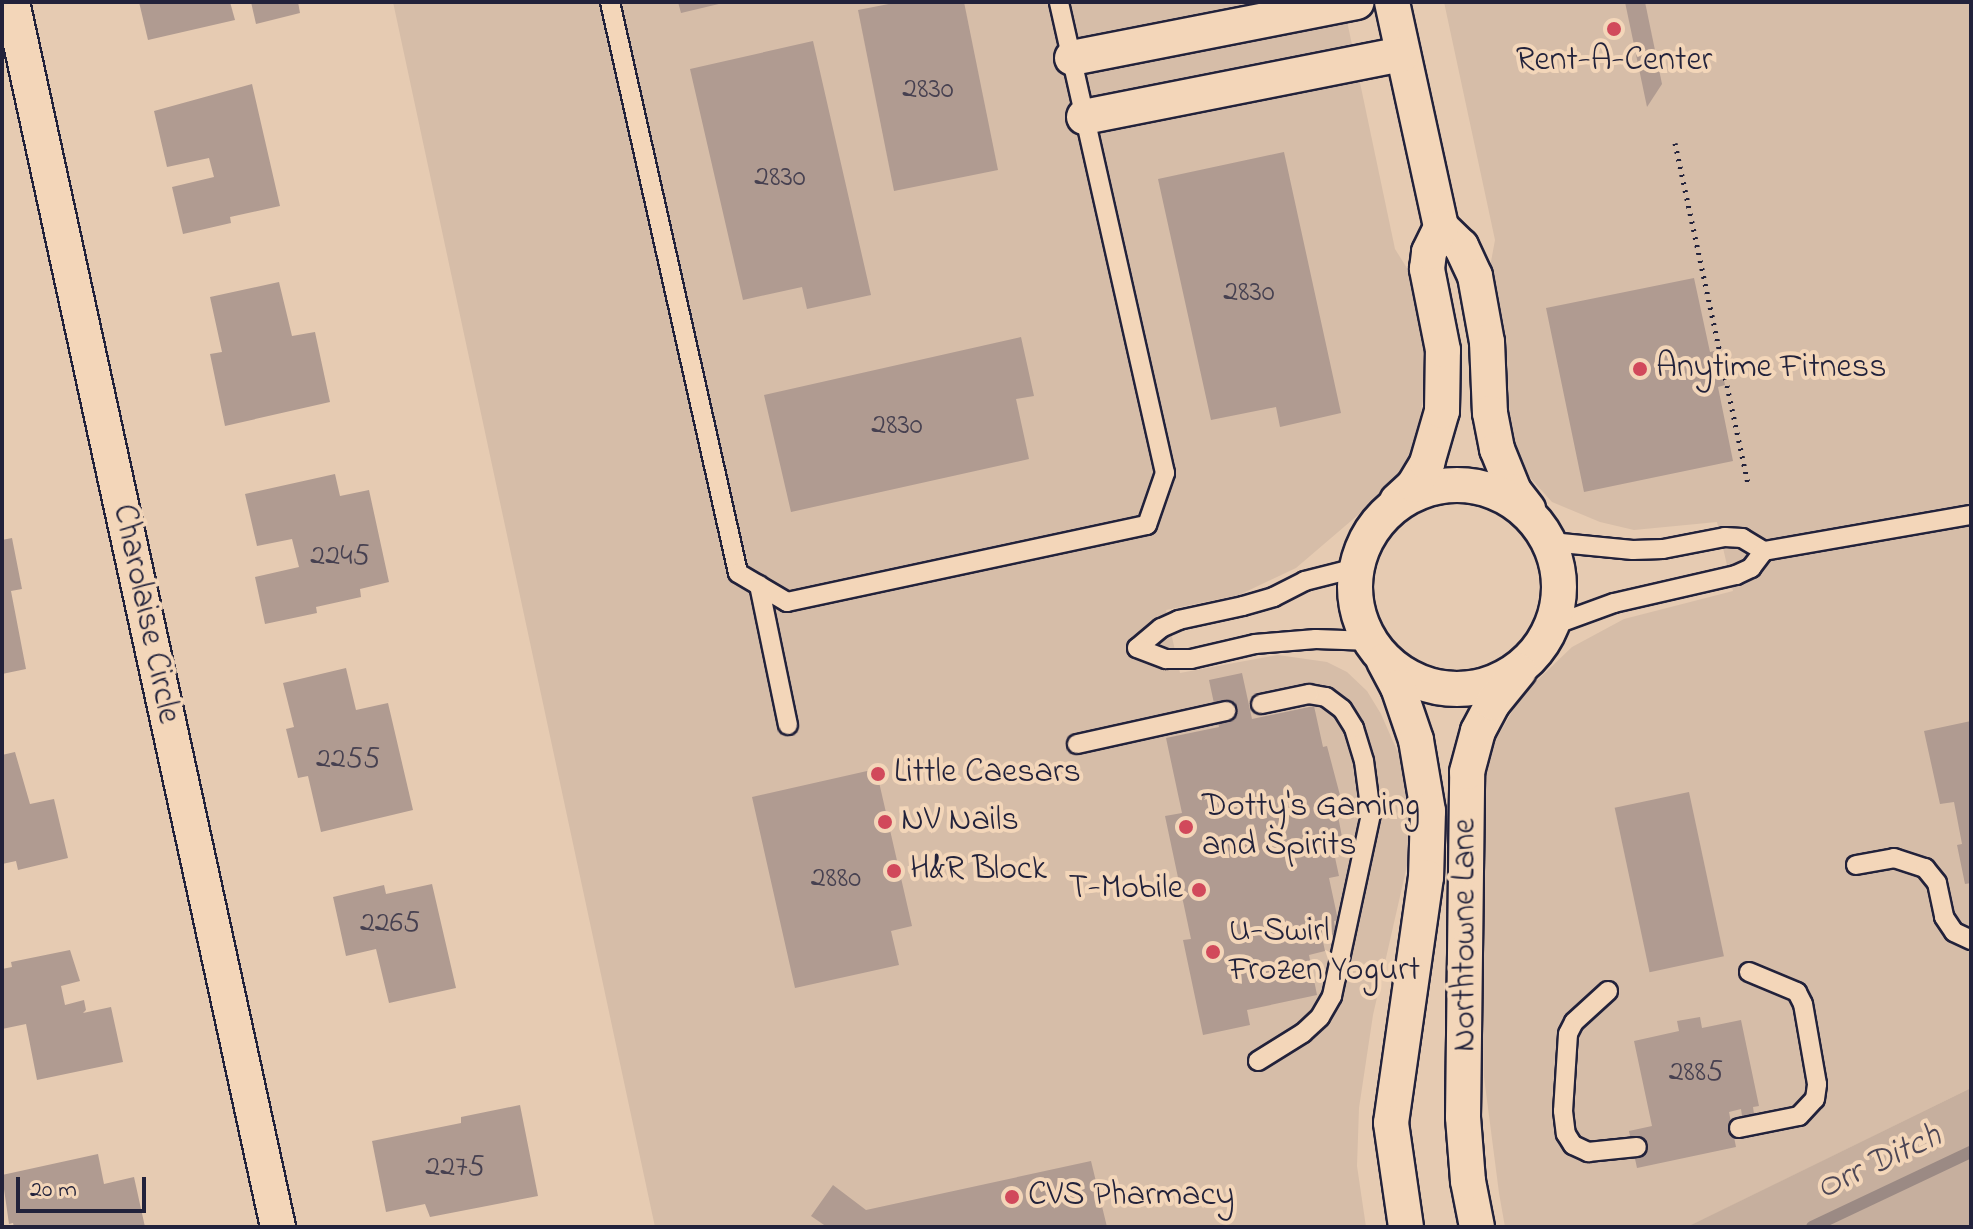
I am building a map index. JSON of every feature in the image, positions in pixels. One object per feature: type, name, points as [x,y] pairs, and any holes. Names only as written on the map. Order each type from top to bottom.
[{"type":"street","name":"Charolaise Circle","points":[[12,2],[278,1227]]},
{"type":"street","points":[[1072,58],[1357,2]]},
{"type":"street","points":[[1392,2],[1441,227],[1461,246],[1473,268],[1487,342],[1490,413],[1497,449],[1514,491],[1542,529],[1560,574],[1559,605],[1551,626],[1528,661],[1501,679],[1470,689],[1438,688],[1408,677],[1377,649],[1364,631],[1355,600],[1356,568],[1367,537],[1414,485],[1427,463],[1442,411],[1443,350],[1427,269],[1429,252],[1441,227]]},
{"type":"street","points":[[1084,117],[1403,54]]},
{"type":"street","points":[[1387,512],[1414,494],[1445,485],[1477,486],[1507,496],[1542,529]]},
{"type":"street","name":"Northtowne Lane","points":[[1377,649],[1398,687],[1416,740],[1428,811],[1426,877],[1391,1123],[1406,1227]]},
{"type":"street","name":"Northtowne Lane","points":[[1477,1227],[1468,1181],[1463,1117],[1467,772],[1478,731],[1493,703],[1528,661]]},
{"type":"lane","points":[[610,2],[738,573],[787,602],[1147,525],[1165,473],[1059,2]]},
{"type":"lane","points":[[1542,529],[1633,550],[1663,549],[1725,537],[1742,538],[1764,551],[1971,515]]},
{"type":"lane","points":[[1551,626],[1614,603],[1736,575],[1751,568],[1764,551]]},
{"type":"lane","points":[[1356,568],[1305,581],[1274,597],[1179,620],[1161,628],[1137,648],[1166,659],[1191,659],[1255,644],[1316,639],[1377,649]]},
{"type":"lane","points":[[759,585],[788,725]]},
{"type":"lane","points":[[1258,1061],[1303,1033],[1320,1017],[1332,996],[1371,814],[1370,787],[1364,761],[1354,728],[1342,709],[1326,697],[1309,694],[1261,704]]},
{"type":"lane","points":[[1077,744],[1226,711]]},
{"type":"lane","points":[[1856,865],[1894,858],[1925,868],[1937,883],[1944,917],[1954,932],[1971,940]]},
{"type":"lane","points":[[1739,1128],[1799,1116],[1815,1099],[1817,1084],[1803,1004],[1797,992],[1749,972]]},
{"type":"lane","points":[[1608,991],[1574,1022],[1568,1034],[1563,1111],[1566,1134],[1573,1145],[1588,1152],[1637,1147]]},
{"type":"path","points":[[1675,143],[1748,483]]},
{"type":"shaded area","points":[[393,2],[1343,2],[1395,249],[1415,281],[1425,345],[1425,388],[1414,452],[1386,491],[1296,568],[1239,595],[1166,610],[1180,673],[1278,655],[1327,662],[1347,672],[1367,691],[1399,755],[1408,796],[1411,848],[1373,1015],[1359,1108],[1357,1166],[1366,1227],[655,1227]]},
{"type":"shaded area","points":[[1444,2],[1971,2],[1971,1088],[1688,1227],[1505,1227],[1484,1077],[1477,818],[1481,785],[1494,743],[1521,696],[1572,647],[1624,619],[1733,591],[1717,522],[1634,530],[1600,522],[1552,502],[1525,472],[1510,431],[1490,267],[1495,240]]},
{"type":"shaded area","points":[[1971,1088],[1971,1227],[1687,1227]]},
{"type":"building","points":[[139,2],[230,2],[235,20],[148,40]]},
{"type":"building","points":[[251,2],[298,2],[300,13],[256,24]]},
{"type":"building","points":[[678,2],[722,2],[723,3],[681,13]]},
{"type":"building","points":[[899,2],[964,2],[998,170],[894,191],[858,10]]},
{"type":"building","points":[[1625,2],[1645,2],[1662,84],[1647,107]]},
{"type":"building","points":[[813,41],[871,295],[807,309],[802,287],[743,300],[690,69]]},
{"type":"building","points":[[252,84],[280,206],[230,217],[231,223],[183,234],[172,187],[214,177],[209,158],[167,167],[154,111]]},
{"type":"building","points":[[1284,152],[1341,413],[1280,427],[1276,407],[1211,420],[1158,179]]},
{"type":"building","name":"Anytime Fitness","points":[[1694,278],[1710,352],[1718,350],[1725,385],[1718,387],[1733,461],[1584,492],[1546,308]]},
{"type":"building","points":[[279,282],[292,336],[315,332],[330,402],[225,426],[210,354],[222,352],[210,297]]},
{"type":"building","points":[[1021,337],[1034,396],[1016,399],[1029,459],[791,512],[764,395]]},
{"type":"building","points":[[335,474],[340,496],[369,490],[389,582],[360,589],[361,597],[316,607],[317,613],[265,624],[255,577],[299,567],[292,539],[257,546],[245,494]]},
{"type":"building","points":[[12,538],[22,589],[11,591],[26,669],[2,674],[2,540]]},
{"type":"building","points":[[346,668],[356,710],[388,703],[413,810],[321,832],[308,776],[298,778],[286,729],[294,727],[283,683]]},
{"type":"building","points":[[1242,673],[1252,719],[1314,706],[1323,747],[1327,746],[1341,799],[1335,800],[1342,837],[1331,839],[1339,876],[1329,878],[1338,920],[1334,921],[1336,934],[1322,937],[1325,951],[1309,955],[1317,995],[1247,1010],[1250,1025],[1203,1035],[1183,940],[1191,939],[1165,816],[1182,813],[1166,738],[1219,727],[1209,680]]},
{"type":"building","points":[[1971,721],[1971,883],[1965,884],[1957,845],[1962,844],[1954,802],[1940,804],[1924,731]]},
{"type":"building","points":[[15,752],[30,804],[54,799],[68,858],[18,870],[16,861],[2,864],[2,755]]},
{"type":"building","points":[[876,769],[912,926],[891,931],[899,965],[795,988],[752,797]]},
{"type":"building","points":[[1689,792],[1724,956],[1650,972],[1615,808]]},
{"type":"building","points":[[432,884],[456,988],[389,1003],[376,949],[346,956],[333,897],[384,885],[386,894]]},
{"type":"building","points":[[70,950],[80,981],[61,986],[65,1005],[84,1000],[86,1010],[83,1013],[111,1007],[123,1062],[37,1080],[26,1024],[2,1029],[2,969],[12,967],[11,962]]},
{"type":"building","points":[[1700,1017],[1702,1028],[1741,1020],[1759,1106],[1753,1107],[1754,1114],[1742,1116],[1741,1109],[1729,1112],[1736,1147],[1637,1168],[1629,1131],[1652,1126],[1634,1041],[1679,1031],[1677,1021]]},
{"type":"building","points":[[520,1105],[538,1196],[430,1217],[425,1204],[386,1212],[372,1141],[461,1123],[461,1117]]},
{"type":"building","points":[[98,1154],[104,1184],[134,1177],[145,1227],[14,1227],[13,1223],[9,1224],[2,1175]]},
{"type":"building","name":"CVS Pharmacy","points":[[1091,1161],[1107,1227],[827,1227],[811,1216],[833,1185],[866,1210]]},
{"type":"waterway","name":"Orr Ditch","points":[[1812,1227],[1971,1152]]},
{"type":"place","name":"Rent-A-Center","points":[[1614,29]]},
{"type":"place","name":"Anytime Fitness","points":[[1640,369]]},
{"type":"place","name":"Little Caesars","points":[[878,774]]},
{"type":"place","name":"NV Nails","points":[[885,822]]},
{"type":"place","name":"Dotty's Gaming and Spirits","points":[[1186,827]]},
{"type":"place","name":"H&R Block","points":[[894,871]]},
{"type":"place","name":"T-Mobile","points":[[1199,890]]},
{"type":"place","name":"U-Swirl Frozen Yogurt","points":[[1213,952]]},
{"type":"place","name":"CVS Pharmacy","points":[[1012,1197]]}]
